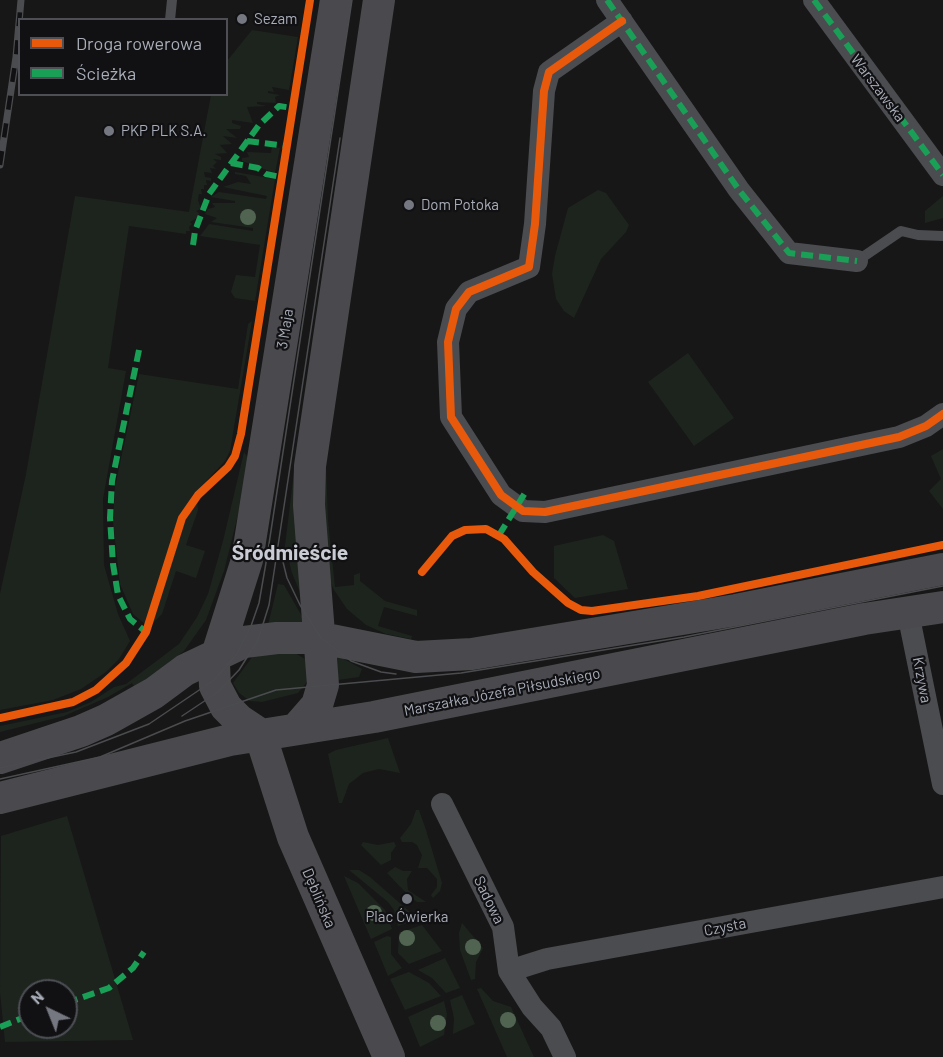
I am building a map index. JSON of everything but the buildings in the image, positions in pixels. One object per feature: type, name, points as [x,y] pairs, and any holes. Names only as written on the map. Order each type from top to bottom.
[{"type":"main road","name":"3 Maja","points":[[216,654],[248,560],[336,0]]},
{"type":"main road","points":[[297,728],[311,715],[320,698],[323,685],[309,505],[313,440],[379,0]]},
{"type":"main road","points":[[0,758],[81,731],[130,708],[216,654],[244,642],[321,638],[416,657],[472,654],[736,610],[943,569]]},
{"type":"main road","points":[[315,586],[339,621],[384,651]]},
{"type":"main road","name":"Marszałka Józefa Piłsudskiego","points":[[0,798],[260,734],[374,717],[864,619],[943,607]]},
{"type":"main road","points":[[216,654],[214,671],[218,692],[232,714],[260,734]]},
{"type":"main road","name":"Dęblińska","points":[[260,734],[293,837],[389,1057]]},
{"type":"main road","points":[[0,750],[54,740]]},
{"type":"main road","name":"Marszałka Józefa Piłsudskiego","points":[[0,792],[63,783]]},
{"type":"street","points":[[607,0],[739,190],[789,253],[857,261]]},
{"type":"street","name":"Warszawska","points":[[814,0],[943,175]]},
{"type":"street","points":[[621,21],[549,72],[544,91],[535,224],[529,267],[469,292],[456,309],[448,342],[451,417],[501,495],[523,511],[545,512],[899,437],[926,426],[943,414]]},
{"type":"street","name":"Krzywa","points":[[908,613],[943,784]]},
{"type":"street","name":"Sadowa","points":[[442,804],[503,927],[509,971],[532,1007],[551,1028],[565,1057]]},
{"type":"street","name":"Czysta","points":[[509,971],[547,959],[943,887]]},
{"type":"lane","points":[[170,18],[172,0]]},
{"type":"lane","points":[[857,261],[901,231],[943,236]]},
{"type":"shaded area","points":[[252,30],[298,37],[289,90],[272,87],[274,92],[268,91],[268,93],[280,95],[275,97],[276,103],[257,102],[257,104],[267,106],[247,107],[253,123],[232,120],[232,123],[241,126],[240,129],[226,129],[237,138],[223,136],[232,144],[220,145],[227,153],[215,154],[221,157],[221,160],[213,159],[217,162],[213,166],[216,169],[210,168],[212,173],[204,172],[205,177],[211,178],[211,181],[206,180],[207,185],[201,189],[202,194],[199,194],[198,200],[201,209],[196,211],[199,213],[197,218],[190,222],[192,224],[189,227],[190,231],[186,231],[186,234],[129,226],[108,368],[126,371],[103,499],[104,565],[118,614],[130,641],[119,659],[106,672],[81,689],[53,700],[0,710],[0,594],[26,474],[75,196],[189,212],[211,96],[228,96],[228,60]]},
{"type":"shaded area","points":[[272,146],[280,148],[275,173],[242,161],[242,158],[249,157],[247,152],[271,153]]},
{"type":"shaded area","points":[[235,172],[275,179],[255,301],[235,298],[231,292],[236,275],[255,277],[260,245],[200,236],[209,224],[253,231],[253,228],[211,222],[217,218],[205,214],[208,209],[215,207],[212,203],[235,203],[235,201],[211,197],[219,192],[266,199],[267,196],[223,187],[238,182],[251,184],[246,176],[235,174]]},
{"type":"shaded area","points":[[598,190],[606,193],[629,225],[626,232],[601,259],[574,318],[564,311],[556,299],[552,274],[555,256],[568,208]]},
{"type":"shaded area","points":[[943,196],[943,218],[925,223],[925,211]]},
{"type":"shaded area","points":[[252,321],[230,451],[225,461],[194,494],[179,516],[145,624],[133,614],[120,584],[113,522],[115,487],[139,374],[238,389],[248,324]]},
{"type":"shaded area","points":[[688,353],[734,418],[694,446],[648,382]]},
{"type":"shaded area","points":[[943,449],[943,509],[929,491],[941,479],[931,456]]},
{"type":"shaded area","points":[[244,452],[251,463],[224,571],[206,620],[184,651],[135,688],[132,683],[108,697],[64,716],[0,732],[0,726],[67,712],[91,702],[114,687],[126,684],[179,644],[197,617],[208,594]]},
{"type":"shaded area","points":[[296,455],[306,607],[292,573],[285,546]]},
{"type":"shaded area","points":[[322,466],[326,466],[328,520],[335,587],[354,585],[354,575],[360,573],[360,581],[385,601],[417,610],[417,616],[384,607],[378,626],[412,636],[411,639],[386,634],[366,625],[347,609],[334,590],[328,576]]},
{"type":"shaded area","points":[[197,501],[198,510],[186,545],[205,551],[196,578],[176,571],[162,614],[152,624],[184,523]]},
{"type":"shaded area","points":[[603,535],[614,541],[628,589],[575,598],[554,578],[554,546]]},
{"type":"shaded area","points":[[278,584],[284,585],[307,625],[267,629]]},
{"type":"shaded area","points":[[290,650],[305,659],[308,673],[307,682],[298,693],[262,702],[250,701],[239,693],[233,683],[255,653]]},
{"type":"shaded area","points":[[335,654],[362,669],[359,677],[338,680]]},
{"type":"shaded area","points":[[388,738],[400,773],[379,769],[363,773],[349,784],[342,803],[339,803],[328,754],[336,750]]},
{"type":"shaded area","points":[[416,810],[419,810],[442,883],[440,891],[433,898],[431,895],[437,887],[437,879],[427,868],[418,868],[422,855],[417,845],[412,842],[402,842],[400,838],[411,824]]},
{"type":"shaded area","points":[[67,816],[133,1040],[5,1042],[0,992],[1,836]]},
{"type":"shaded area","points":[[363,842],[378,845],[394,842],[396,846],[391,853],[391,860],[381,865],[361,845]]},
{"type":"shaded area","points":[[395,867],[403,871],[412,871],[407,879],[408,890],[426,902],[417,902],[411,898],[387,873]]},
{"type":"shaded area","points":[[349,870],[359,870],[370,877],[418,919],[398,926],[394,910],[388,902]]},
{"type":"shaded area","points":[[344,876],[358,883],[385,910],[392,929],[371,939]]},
{"type":"shaded area","points":[[462,923],[483,948],[476,962],[475,979],[471,980],[460,950],[459,933]]},
{"type":"shaded area","points":[[422,925],[442,951],[409,964],[398,953],[399,933]]},
{"type":"shaded area","points":[[387,936],[391,937],[391,954],[402,968],[388,976],[374,942]]},
{"type":"shaded area","points":[[445,958],[460,988],[446,993],[432,978],[418,970]]},
{"type":"shaded area","points":[[409,972],[429,983],[441,996],[405,1010],[390,979]]},
{"type":"shaded area","points":[[481,988],[493,1001],[511,1007],[534,1057],[507,1057],[477,989]]},
{"type":"shaded area","points":[[462,995],[475,1024],[453,1034],[454,1018],[450,1000]]},
{"type":"shaded area","points":[[444,1001],[447,1014],[444,1035],[420,1047],[408,1017]]},
{"type":"tram line","points":[[0,768],[76,752],[149,724],[214,680],[236,655],[251,626],[259,603],[267,557],[352,0]]},
{"type":"tram line","points":[[182,716],[218,692],[239,670],[258,640],[269,605],[340,138]]},
{"type":"tram line","points":[[280,550],[287,578],[300,605],[321,638],[351,661],[381,672],[396,674]]},
{"type":"tram line","points":[[0,779],[100,757],[185,721],[276,690],[461,673],[684,637],[943,586]]},
{"type":"railway","points":[[19,18],[21,0]]},
{"type":"railway","points":[[0,165],[18,34]]},
{"type":"marked path","points":[[607,0],[739,190],[789,253],[857,261]]},
{"type":"marked path","points":[[814,0],[943,175]]},
{"type":"marked path","points":[[193,245],[195,231],[209,194],[259,125],[279,106],[292,108]]},
{"type":"marked path","points":[[247,141],[286,146]]},
{"type":"marked path","points":[[231,163],[258,168],[266,174],[281,177]]},
{"type":"marked path","points":[[139,350],[112,481],[110,518],[118,595],[130,619],[146,632],[144,636]]},
{"type":"marked path","points":[[499,535],[525,493]]},
{"type":"marked path","points":[[78,999],[109,988],[133,968],[144,952]]},
{"type":"marked path","points":[[0,1027],[18,1020]]},
{"type":"cycle path","points":[[0,718],[73,702],[96,690],[126,663],[146,632],[182,518],[198,495],[228,467],[235,456],[241,434],[310,0]]},
{"type":"cycle path","points":[[622,21],[549,72],[544,91],[535,224],[529,267],[469,292],[456,309],[448,342],[451,417],[501,495],[523,511],[545,512],[899,437],[926,426],[943,414]]},
{"type":"cycle path","points":[[422,572],[452,536],[465,530],[486,529],[504,539],[533,572],[568,603],[581,610],[592,611],[698,596],[943,545]]},
{"type":"place","name":"Sezam","points":[[242,19]]},
{"type":"place","name":"PKP PLK S.A.","points":[[109,131]]},
{"type":"place","name":"Dom Potoka","points":[[409,205]]},
{"type":"place","name":"Plac Ćwierka","points":[[407,899]]},
{"type":"district","name":"Śródmieście","points":[[290,553]]}]
